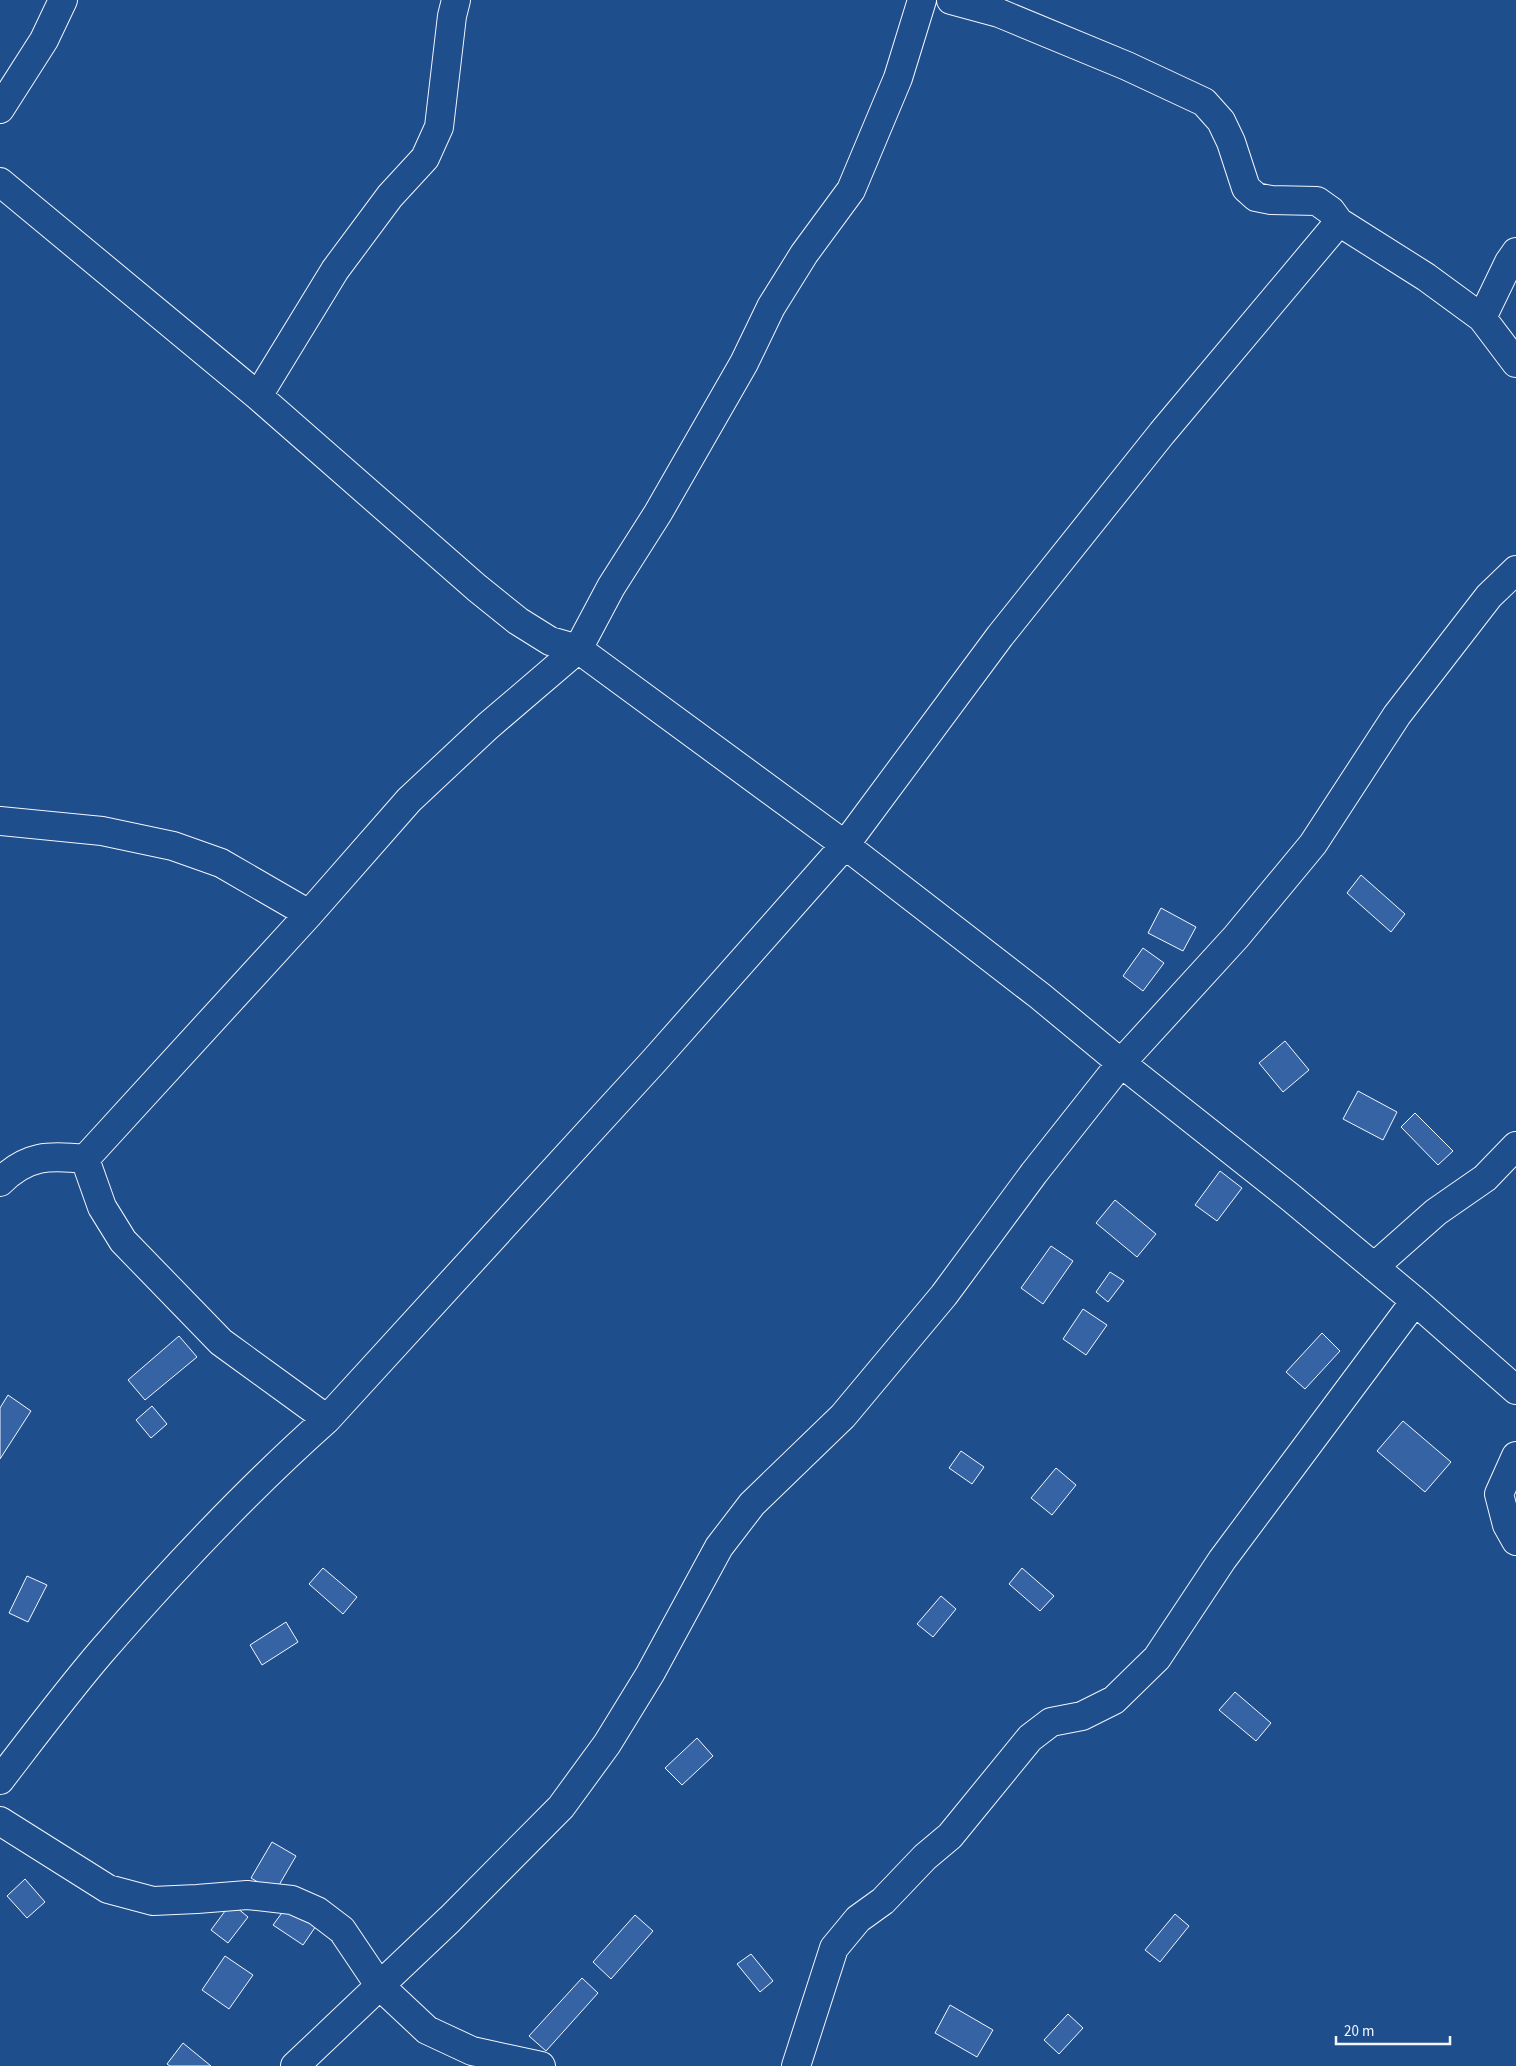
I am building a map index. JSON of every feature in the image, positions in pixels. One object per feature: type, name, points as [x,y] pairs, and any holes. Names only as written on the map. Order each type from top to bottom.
[{"type":"street","points":[[0,109],[44,40],[63,0]]},
{"type":"street","points":[[258,396],[335,270],[390,196],[426,158],[439,127],[452,16],[456,0]]},
{"type":"street","points":[[85,1159],[309,914],[409,800],[488,726],[578,649],[612,587],[658,513],[744,363],[771,307],[804,254],[851,190],[898,78],[922,0]]},
{"type":"street","points":[[951,0],[999,13],[1127,66],[1204,102],[1221,121],[1232,142],[1246,188],[1256,197],[1271,200],[1317,201],[1331,211],[1339,222],[1426,277],[1482,318],[1516,363]]},
{"type":"street","points":[[0,182],[258,396],[477,588],[518,621],[550,641],[578,649],[846,845],[1040,996],[1290,1197],[1415,1301],[1516,1390]]},
{"type":"street","points":[[0,1780],[100,1653],[218,1522],[327,1419],[647,1068],[846,845],[1000,636],[1162,433],[1339,222]]},
{"type":"street","points":[[1482,318],[1509,262],[1516,252]]},
{"type":"street","points":[[295,2066],[450,1919],[561,1807],[607,1744],[650,1674],[719,1548],[752,1504],[843,1416],[938,1302],[1034,1173],[1121,1063],[1236,937],[1313,844],[1397,716],[1490,596],[1516,570]]},
{"type":"street","points":[[0,821],[102,831],[173,846],[221,862],[309,914]]},
{"type":"street","points":[[1374,1267],[1436,1212],[1485,1178],[1516,1146]]},
{"type":"street","points":[[0,1182],[28,1161],[54,1156],[85,1159]]},
{"type":"street","points":[[85,1159],[102,1207],[123,1241],[221,1342],[327,1419]]},
{"type":"street","points":[[796,2066],[834,1948],[858,1919],[883,1901],[925,1857],[950,1836],[1030,1738],[1051,1722],[1082,1716],[1114,1700],[1157,1658],[1222,1560],[1415,1301]]},
{"type":"street","points":[[1516,1456],[1499,1494],[1507,1525],[1516,1541]]},
{"type":"street","points":[[0,1821],[108,1889],[153,1900],[247,1895],[292,1900],[317,1911],[342,1930],[379,1985],[427,2030],[472,2051],[541,2066]]},
{"type":"building","points":[[1361,875],[1405,914],[1391,932],[1347,893]]},
{"type":"building","points":[[1161,908],[1196,927],[1183,951],[1148,933]]},
{"type":"building","points":[[1143,948],[1164,963],[1143,991],[1123,976]]},
{"type":"building","points":[[1285,1041],[1309,1070],[1283,1092],[1259,1063]]},
{"type":"building","points":[[1358,1091],[1397,1112],[1383,1140],[1343,1119]]},
{"type":"building","points":[[1415,1113],[1453,1151],[1438,1165],[1401,1127]]},
{"type":"building","points":[[1220,1171],[1242,1188],[1217,1221],[1195,1205]]},
{"type":"building","points":[[1115,1200],[1156,1234],[1137,1257],[1096,1223]]},
{"type":"building","points":[[1051,1246],[1073,1261],[1043,1304],[1021,1288]]},
{"type":"building","points":[[1110,1272],[1124,1281],[1108,1302],[1096,1292]]},
{"type":"building","points":[[1083,1309],[1107,1325],[1086,1355],[1063,1339]]},
{"type":"building","points":[[1322,1333],[1340,1351],[1305,1389],[1286,1372]]},
{"type":"building","points":[[179,1336],[197,1357],[145,1400],[128,1380]]},
{"type":"building","points":[[8,1395],[31,1411],[0,1459],[0,1408]]},
{"type":"building","points":[[152,1406],[167,1424],[151,1438],[136,1420]]},
{"type":"building","points":[[1403,1421],[1451,1462],[1425,1492],[1377,1451]]},
{"type":"building","points":[[961,1451],[984,1467],[972,1484],[949,1468]]},
{"type":"building","points":[[1056,1468],[1076,1485],[1052,1515],[1031,1498]]},
{"type":"building","points":[[323,1568],[357,1597],[343,1614],[309,1584]]},
{"type":"building","points":[[1022,1568],[1054,1596],[1040,1611],[1009,1584]]},
{"type":"building","points":[[27,1576],[47,1585],[28,1622],[9,1613]]},
{"type":"building","points":[[941,1596],[956,1609],[933,1637],[917,1624]]},
{"type":"building","points":[[286,1622],[298,1642],[262,1665],[250,1645]]},
{"type":"building","points":[[1235,1692],[1271,1723],[1256,1741],[1219,1710]]},
{"type":"building","points":[[697,1738],[713,1756],[682,1785],[665,1768]]},
{"type":"building","points":[[272,1842],[296,1856],[275,1892],[251,1878]]},
{"type":"building","points":[[25,1879],[45,1902],[27,1918],[7,1896]]},
{"type":"building","points":[[231,1903],[248,1917],[228,1943],[211,1930]]},
{"type":"building","points":[[287,1906],[316,1926],[303,1945],[273,1925]]},
{"type":"building","points":[[1175,1914],[1189,1926],[1160,1962],[1145,1950]]},
{"type":"building","points":[[635,1915],[653,1931],[611,1979],[593,1962]]},
{"type":"building","points":[[751,1954],[773,1981],[760,1992],[737,1964]]},
{"type":"building","points":[[225,1956],[253,1975],[229,2009],[202,1990]]},
{"type":"building","points":[[582,1978],[598,1993],[546,2051],[529,2036]]},
{"type":"building","points":[[950,2005],[993,2030],[977,2057],[935,2033]]},
{"type":"building","points":[[1068,2014],[1083,2028],[1059,2054],[1044,2040]]},
{"type":"building","points":[[183,2043],[211,2066],[170,2066],[167,2064]]}]
